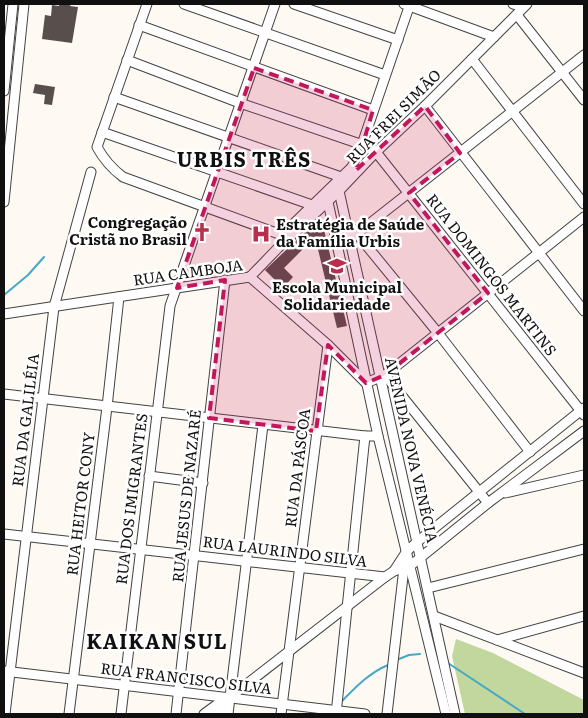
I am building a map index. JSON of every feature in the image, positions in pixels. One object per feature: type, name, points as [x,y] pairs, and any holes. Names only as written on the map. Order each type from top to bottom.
[{"type":"street","points":[[4,91],[12,4]]},
{"type":"street","points":[[4,202],[24,4]]},
{"type":"street","points":[[147,4],[96,147],[111,168],[123,177],[286,237]]},
{"type":"street","points":[[184,4],[385,75]]},
{"type":"street","name":"RUA DOS IMIGRANTES","points":[[121,714],[170,306],[275,4]]},
{"type":"street","points":[[294,4],[398,40]]},
{"type":"street","points":[[114,97],[344,180],[357,160],[363,145],[408,4],[494,37]]},
{"type":"street","points":[[513,4],[523,9],[562,72],[584,100]]},
{"type":"street","name":"RUA FREI SIMÃO","points":[[250,277],[278,248],[312,205],[376,152],[523,9]]},
{"type":"street","points":[[139,25],[373,110]]},
{"type":"street","points":[[530,452],[438,333],[353,236],[584,55]]},
{"type":"street","points":[[472,59],[584,204]]},
{"type":"street","points":[[127,60],[240,103],[363,145],[376,152]]},
{"type":"street","points":[[425,106],[584,311]]},
{"type":"street","points":[[102,132],[312,205]]},
{"type":"street","name":"RUA DOMINGOS MARTINS","points":[[376,152],[583,411]]},
{"type":"street","name":"RUA DA GALILÉIA","points":[[5,714],[7,671],[26,536],[54,307],[91,172]]},
{"type":"street","name":"RUA FREI SIMÃO","points":[[286,237],[328,202],[339,191],[344,180]]},
{"type":"street","name":"AVENIDA NOVA VENÉCIA","points":[[339,191],[346,222],[353,236],[354,256],[383,377],[396,446],[456,714]]},
{"type":"street","name":"AVENIDA NOVA VENÉCIA","points":[[328,202],[366,383],[407,551],[407,567],[446,714]]},
{"type":"street","points":[[366,383],[383,377],[584,218]]},
{"type":"street","points":[[340,260],[354,256]]},
{"type":"street","name":"RUA CAMBOJA","points":[[4,314],[250,277],[328,345],[366,383]]},
{"type":"street","name":"RUA JESUS DE NAZARÉ","points":[[176,714],[225,280]]},
{"type":"street","name":"RUA HEITOR CONY","points":[[69,714],[119,297]]},
{"type":"street","name":"RUA DA PÁSCOA","points":[[281,714],[328,345]]},
{"type":"street","points":[[383,377],[488,503]]},
{"type":"street","points":[[4,394],[316,431],[378,436]]},
{"type":"street","points":[[204,714],[229,699],[346,606],[394,571],[407,551],[417,542],[583,411]]},
{"type":"street","points":[[228,714],[263,424]]},
{"type":"street","points":[[394,571],[407,567],[421,557],[488,503],[584,431]]},
{"type":"street","points":[[336,712],[365,436]]},
{"type":"street","points":[[382,451],[396,446]]},
{"type":"street","points":[[500,494],[584,475]]},
{"type":"street","points":[[149,476],[203,483]]},
{"type":"street","name":"RUA LAURINDO SILVA","points":[[4,534],[385,578]]},
{"type":"street","points":[[428,588],[584,549]]},
{"type":"street","points":[[387,714],[407,567]]},
{"type":"street","points":[[434,616],[584,673]]},
{"type":"street","points":[[497,640],[584,616]]},
{"type":"street","name":"RUA FRANCISCO SILVA","points":[[7,671],[336,712],[366,714]]},
{"type":"street","points":[[215,714],[229,699]]},
{"type":"highlighted area","points":[[254,68],[373,110],[355,171],[425,106],[460,153],[409,193],[488,293],[385,375],[366,383],[328,345],[316,431],[209,418],[225,280],[177,288]]},
{"type":"green space","points":[[456,639],[493,653],[584,700],[584,714],[465,714],[452,656]]},
{"type":"building","points":[[59,4],[71,4],[70,6],[78,7],[72,43],[42,39],[45,15],[51,16],[52,5],[59,6]]},
{"type":"building","points":[[35,84],[55,87],[52,105],[44,104],[45,95],[33,93]]},
{"type":"building","points":[[321,217],[347,326],[337,328],[315,237],[284,268],[293,277],[283,288],[265,270]]},
{"type":"waterway","points":[[4,295],[28,275],[44,257]]},
{"type":"waterway","points":[[399,659],[409,655],[420,654]]},
{"type":"waterway","points":[[448,663],[525,714]]},
{"type":"waterway","points":[[342,701],[369,676],[388,665]]},
{"type":"place","name":"Congregação Cristã no Brasil","points":[[202,232]]},
{"type":"place","name":"Estratégia de Saúde da Família Urbis","points":[[261,234]]},
{"type":"place","name":"Escola Municipal Solidariedade","points":[[337,266]]},
{"type":"district","name":"URBIS TRÊS","points":[[244,160]]},
{"type":"district","name":"KAIKAN SUL","points":[[157,642]]}]
